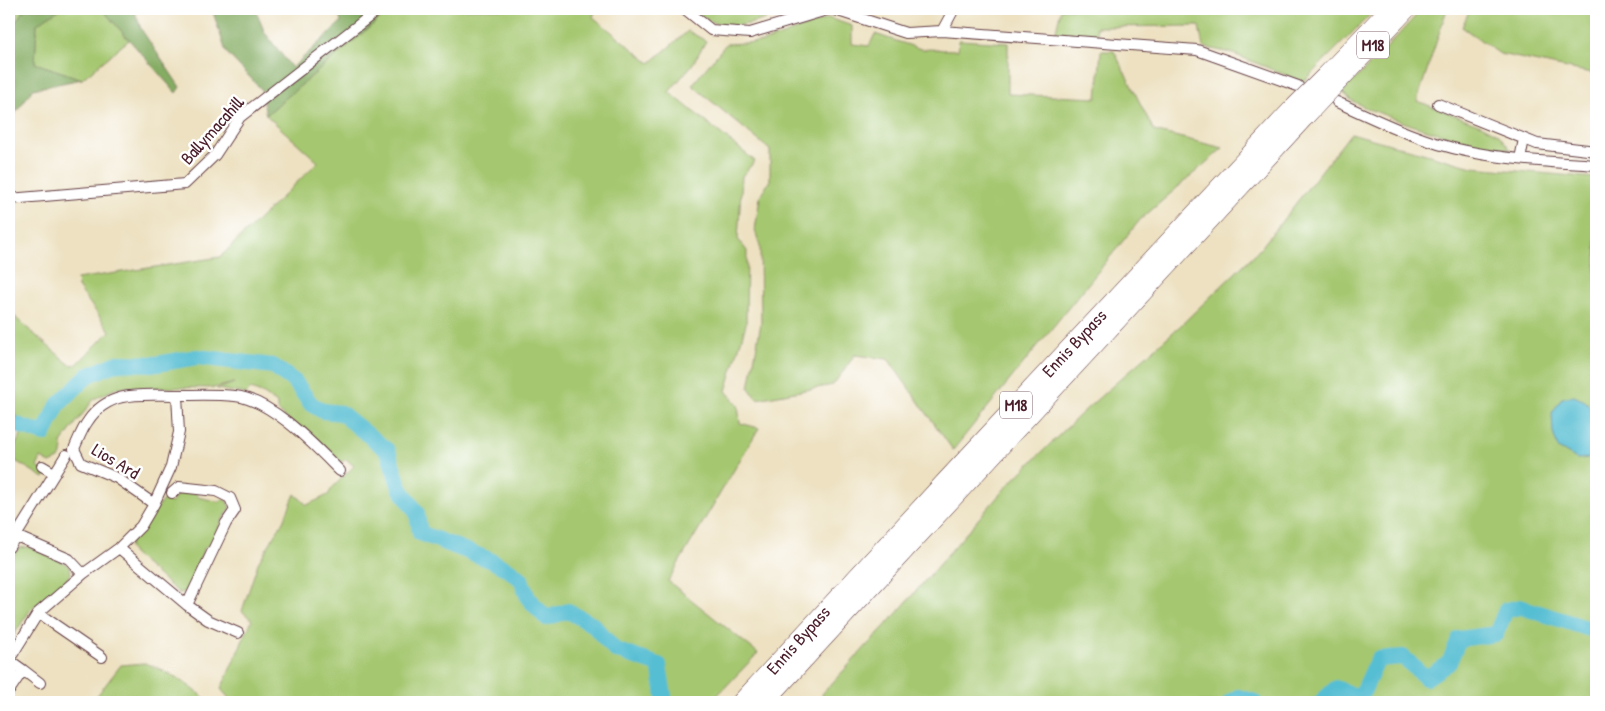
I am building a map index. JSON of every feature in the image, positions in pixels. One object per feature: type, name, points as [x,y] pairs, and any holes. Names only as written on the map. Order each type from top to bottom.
[{"type":"highway","name":"Ennis Bypass","points":[[1332,79],[1389,9]]},
{"type":"highway","name":"Ennis Bypass","points":[[741,702],[942,484],[1298,113],[1407,9]]},
{"type":"highway","name":"Ennis Bypass","points":[[765,702],[1298,113]]},
{"type":"street","name":"Ballymacahill","points":[[9,200],[185,184],[215,155],[240,117],[379,9]]},
{"type":"street","points":[[686,9],[711,30],[750,33],[831,9],[906,33],[942,31],[1197,50],[1298,86]]},
{"type":"street","points":[[942,31],[954,9]]},
{"type":"street","points":[[1337,102],[1413,136],[1466,151],[1520,159],[1596,165]]},
{"type":"street","points":[[1438,104],[1537,144],[1596,151]]},
{"type":"street","points":[[1520,159],[1524,139]]},
{"type":"street","name":"Lios Ard","points":[[154,504],[117,478],[81,463],[74,449],[87,421],[101,405],[124,395],[236,396],[259,403],[305,437],[340,471]]},
{"type":"street","name":"Lios Ard","points":[[23,670],[9,660],[38,613],[83,574],[119,548],[141,526],[154,504],[171,467],[179,432],[177,395]]},
{"type":"street","points":[[9,547],[66,455]]},
{"type":"street","points":[[42,466],[54,474]]},
{"type":"street","points":[[172,494],[178,487],[216,491],[230,498],[235,510],[226,523],[187,605]]},
{"type":"street","points":[[16,536],[69,559],[83,574]]},
{"type":"street","points":[[119,548],[187,605],[208,620],[238,633]]},
{"type":"street","points":[[38,613],[102,657]]},
{"type":"street","points":[[9,691],[23,670],[40,683]]},
{"type":"green space","points":[[9,9],[25,9],[9,32]]},
{"type":"green space","points":[[25,9],[60,9],[37,24],[35,63],[82,79],[33,89],[14,115],[9,113],[9,32]]},
{"type":"green space","points":[[60,9],[102,9],[129,40],[82,79],[35,63],[37,24]]},
{"type":"green space","points":[[102,9],[148,9],[135,12],[141,29],[180,87],[176,93]]},
{"type":"green space","points":[[212,9],[255,9],[265,33],[292,68],[341,22],[337,9],[391,9],[266,115],[261,89],[226,52]]},
{"type":"green space","points":[[391,9],[596,9],[593,17],[650,63],[688,31],[706,41],[692,65],[669,92],[755,161],[742,176],[738,239],[747,251],[746,324],[726,391],[738,405],[740,423],[759,428],[668,581],[758,653],[711,702],[232,702],[221,689],[252,620],[242,611],[258,563],[283,522],[295,494],[307,505],[328,495],[332,488],[354,466],[346,459],[342,462],[335,461],[277,410],[277,403],[264,394],[251,389],[246,394],[217,389],[234,383],[214,388],[119,387],[94,399],[61,443],[63,450],[59,459],[50,463],[41,458],[37,467],[44,471],[46,475],[44,478],[9,457],[22,433],[32,438],[37,427],[9,412],[9,310],[69,364],[76,365],[110,331],[78,287],[77,279],[220,257],[318,162],[266,115]]},
{"type":"green space","points":[[692,9],[794,9],[752,23],[730,26],[708,20]]},
{"type":"green space","points":[[1061,9],[1376,9],[1303,82],[1231,53],[1203,47],[1199,26],[1096,27],[1098,37],[1055,35]]},
{"type":"green space","points":[[1422,9],[1447,9],[1417,101],[1481,125],[1498,134],[1511,150],[1461,140],[1414,126],[1360,105],[1342,92],[1378,57]]},
{"type":"green space","points":[[1470,9],[1596,9],[1596,74],[1500,54],[1462,27]]},
{"type":"green space","points":[[829,18],[852,26],[852,44],[869,46],[875,34],[921,49],[958,50],[959,40],[1008,43],[1008,94],[1097,98],[1101,51],[1114,51],[1154,131],[1223,148],[1140,220],[953,450],[888,359],[855,355],[833,385],[757,399],[749,388],[761,323],[760,246],[755,230],[760,197],[770,180],[770,150],[692,85],[726,44],[763,42]]},
{"type":"green space","points":[[1351,133],[1472,167],[1596,178],[1596,702],[824,702],[822,694],[897,613],[1007,486],[1083,412],[1180,326],[1260,249]]},
{"type":"green space","points":[[183,493],[197,493],[198,497],[220,502],[222,499],[227,501],[230,509],[222,520],[212,544],[205,547],[194,572],[196,577],[192,586],[188,590],[179,593],[133,554],[129,547],[131,541],[143,529],[163,500],[172,503],[176,496]]},
{"type":"green space","points":[[29,547],[65,563],[70,567],[71,573],[67,579],[31,609],[9,642],[9,562],[19,548]]},
{"type":"green space","points":[[145,663],[163,670],[209,702],[95,702],[96,697],[121,665]]},
{"type":"water","points":[[1574,396],[1585,401],[1596,413],[1596,457],[1594,458],[1577,459],[1558,448],[1553,433],[1552,413],[1562,398]]},
{"type":"waterway","points":[[9,422],[44,434],[58,405],[87,376],[117,363],[157,364],[197,357],[273,366],[295,382],[311,404],[323,411],[341,413],[388,451],[400,488],[417,513],[420,533],[490,560],[509,570],[521,579],[528,598],[546,618],[568,611],[593,625],[615,650],[659,665],[665,702]]},
{"type":"waterway","points":[[1321,702],[1336,688],[1355,696],[1363,692],[1378,659],[1403,657],[1426,678],[1449,663],[1459,639],[1496,634],[1506,610],[1521,607],[1596,631]]},
{"type":"waterway","points":[[1230,702],[1238,697],[1255,702]]}]
